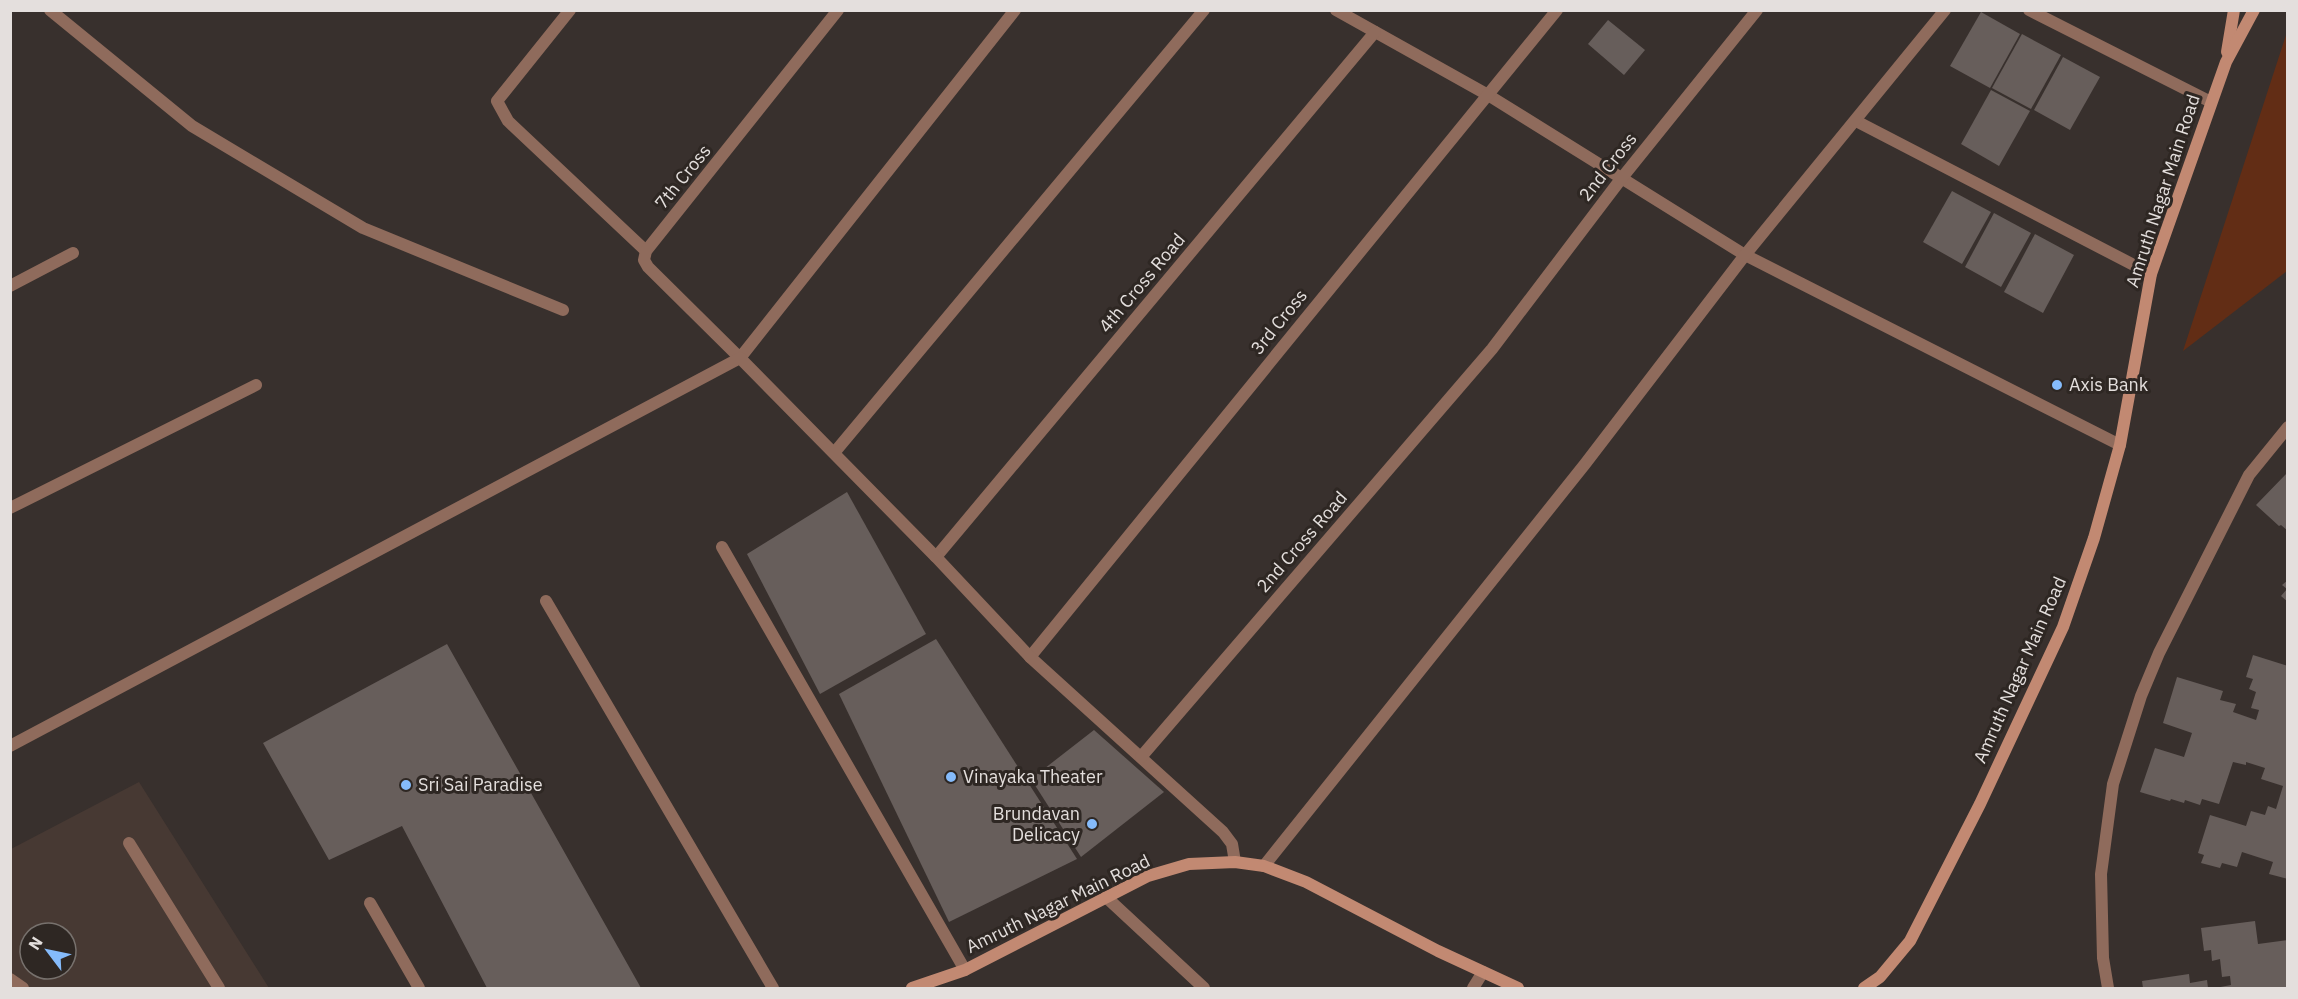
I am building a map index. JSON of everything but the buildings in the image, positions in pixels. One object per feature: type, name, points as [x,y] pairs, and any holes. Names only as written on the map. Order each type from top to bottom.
[{"type":"main road","name":"Amruth Nagar Main Road","points":[[2226,62],[2234,10]]},
{"type":"main road","name":"Amruth Nagar Main Road","points":[[1864,988],[1880,977],[1910,941],[1980,804],[2063,627],[2094,538],[2120,445],[2151,274],[2226,62],[2254,10]]},
{"type":"main road","name":"Amruth Nagar Main Road","points":[[912,988],[965,970],[1148,876],[1189,864],[1235,862],[1264,866],[1306,882],[1518,988]]},
{"type":"street","points":[[50,10],[192,126],[363,228],[563,310]]},
{"type":"street","points":[[570,10],[497,101],[508,121],[646,251],[644,260],[648,267],[936,557],[1030,657],[1223,832],[1232,844],[1235,862]]},
{"type":"street","name":"7th Cross","points":[[646,251],[838,10]]},
{"type":"street","points":[[10,746],[740,358],[1016,10]]},
{"type":"street","points":[[834,453],[1204,10]]},
{"type":"street","points":[[1335,10],[1488,95],[1745,255],[2120,445]]},
{"type":"street","name":"3rd Cross","points":[[1030,657],[1557,10]]},
{"type":"street","name":"2nd Cross","points":[[1492,349],[1621,179],[1756,10]]},
{"type":"street","points":[[1264,866],[1585,464],[1745,255],[1946,10]]},
{"type":"street","points":[[2029,10],[2211,102]]},
{"type":"street","name":"4th Cross Road","points":[[936,557],[1375,32]]},
{"type":"street","points":[[1856,121],[2151,274]]},
{"type":"street","points":[[10,286],[73,253]]},
{"type":"street","name":"2nd Cross Road","points":[[1141,757],[1492,349]]},
{"type":"street","points":[[10,508],[256,385]]},
{"type":"street","points":[[2108,988],[2103,958],[2101,874],[2113,784],[2141,696],[2159,653],[2248,475],[2288,427]]},
{"type":"street","points":[[722,547],[965,970]]},
{"type":"street","points":[[546,601],[773,988]]},
{"type":"street","points":[[129,843],[219,988]]},
{"type":"street","points":[[1106,897],[1204,988]]},
{"type":"street","points":[[370,903],[419,988]]},
{"type":"street","points":[[1473,988],[1482,972]]},
{"type":"street","points":[[10,979],[23,988]]},
{"type":"shaded area","points":[[2287,32],[2287,271],[2183,351]]},
{"type":"shaded area","points":[[139,782],[269,988],[11,988],[11,849]]},
{"type":"place","name":"Axis Bank","points":[[2057,385]]},
{"type":"place","name":"Vinayaka Theater","points":[[951,777]]},
{"type":"place","name":"Sri Sai Paradise","points":[[406,785]]},
{"type":"place","name":"Brundavan Delicacy","points":[[1092,824]]}]
